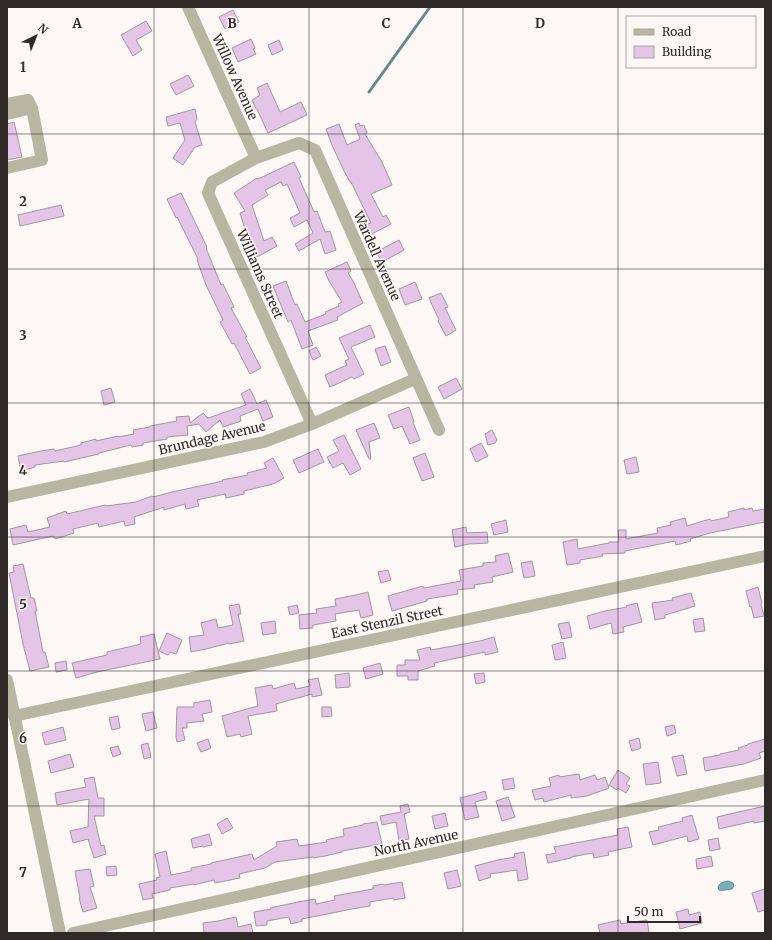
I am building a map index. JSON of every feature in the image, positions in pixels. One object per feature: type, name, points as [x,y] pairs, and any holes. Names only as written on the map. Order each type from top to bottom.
[{"type":"street","name":"Willow Avenue","points":[[188,7],[256,158]]},
{"type":"street","points":[[7,104],[28,100],[32,108],[42,160],[7,168]]},
{"type":"street","points":[[7,114],[32,108]]},
{"type":"street","name":"Wardell Avenue","points":[[256,158],[299,143],[315,150],[415,379],[439,430]]},
{"type":"street","name":"Williams Street","points":[[256,158],[212,182],[208,193],[312,424]]},
{"type":"street","name":"Brundage Avenue","points":[[7,497],[264,442],[312,424],[415,379]]},
{"type":"street","name":"East Stenzil Street","points":[[14,716],[765,556]]},
{"type":"street","points":[[7,680],[14,716],[12,733],[60,933]]},
{"type":"street","name":"North Avenue","points":[[73,933],[765,780]]},
{"type":"water","points":[[728,881],[733,883],[734,886],[732,889],[719,890],[719,885]]},
{"type":"building","points":[[233,10],[239,22],[225,29],[219,17]]},
{"type":"building","points":[[146,21],[152,31],[136,40],[142,50],[133,56],[121,35]]},
{"type":"building","points":[[251,39],[255,48],[253,49],[256,54],[238,62],[232,48]]},
{"type":"building","points":[[279,40],[283,50],[272,55],[268,45]]},
{"type":"building","points":[[188,75],[194,86],[176,95],[170,84]]},
{"type":"building","points":[[267,83],[280,112],[301,102],[307,115],[268,133],[252,100],[260,95],[257,88]]},
{"type":"building","points":[[195,109],[197,119],[195,122],[202,145],[195,147],[183,165],[173,158],[185,140],[180,123],[168,126],[166,117]]},
{"type":"building","points":[[14,122],[22,157],[7,160],[7,124]]},
{"type":"building","points":[[359,123],[360,126],[364,125],[367,133],[365,134],[382,162],[392,185],[371,194],[383,217],[386,215],[391,224],[370,235],[365,225],[371,223],[344,171],[326,129],[339,124],[347,145],[360,139],[355,125]]},
{"type":"building","points":[[294,162],[301,177],[299,178],[314,212],[317,211],[325,232],[330,231],[336,250],[325,254],[320,239],[299,251],[295,244],[313,233],[307,220],[294,227],[290,218],[300,213],[287,184],[283,186],[281,182],[265,190],[268,195],[252,205],[264,241],[272,237],[277,246],[257,257],[249,242],[240,213],[245,211],[234,193],[257,178],[258,179]]},
{"type":"building","points":[[181,193],[207,247],[206,248],[221,285],[223,284],[234,307],[231,308],[247,337],[245,337],[261,368],[250,374],[234,343],[232,344],[220,322],[223,320],[206,285],[197,260],[198,259],[167,199]]},
{"type":"building","points":[[61,205],[64,216],[20,226],[18,215]]},
{"type":"building","points":[[399,240],[404,250],[382,262],[376,252]]},
{"type":"building","points":[[347,262],[351,271],[348,273],[363,303],[337,317],[338,320],[308,331],[313,345],[302,349],[291,320],[288,322],[273,286],[286,281],[295,305],[297,304],[305,322],[326,314],[325,312],[339,306],[338,304],[342,302],[325,272]]},
{"type":"building","points":[[415,282],[422,299],[405,305],[399,289]]},
{"type":"building","points":[[441,293],[448,307],[445,308],[456,330],[446,336],[429,298]]},
{"type":"building","points":[[370,325],[375,337],[351,347],[364,374],[354,379],[352,377],[330,387],[325,375],[347,365],[345,361],[349,359],[339,338]]},
{"type":"building","points":[[385,346],[391,362],[381,366],[375,349]]},
{"type":"building","points":[[316,347],[321,356],[313,360],[309,351]]},
{"type":"building","points":[[456,378],[462,389],[444,399],[438,387]]},
{"type":"building","points":[[111,388],[115,402],[104,405],[101,391]]},
{"type":"building","points":[[250,389],[257,404],[266,400],[273,417],[263,421],[258,409],[240,416],[241,421],[223,427],[220,420],[206,432],[199,424],[187,426],[188,435],[167,437],[167,439],[143,443],[143,445],[132,447],[131,445],[64,462],[35,465],[35,467],[21,471],[18,456],[54,449],[55,451],[81,445],[81,443],[96,439],[96,441],[134,434],[133,430],[177,421],[176,417],[189,416],[190,423],[203,413],[208,418],[246,405],[241,394]]},
{"type":"building","points":[[409,407],[420,440],[410,444],[402,426],[394,429],[388,415]]},
{"type":"building","points":[[374,423],[380,438],[369,442],[371,459],[369,459],[356,430]]},
{"type":"building","points":[[492,430],[497,440],[495,443],[488,445],[485,434]]},
{"type":"building","points":[[344,435],[361,469],[350,475],[343,463],[333,468],[327,457],[339,451],[333,440]]},
{"type":"building","points":[[481,443],[488,456],[476,462],[470,449]]},
{"type":"building","points":[[318,449],[324,462],[299,473],[293,460]]},
{"type":"building","points":[[425,453],[434,477],[422,481],[413,458]]},
{"type":"building","points":[[636,457],[639,472],[627,474],[624,460]]},
{"type":"building","points":[[273,458],[284,478],[273,484],[244,491],[244,494],[226,498],[225,494],[197,500],[199,506],[186,509],[185,504],[164,510],[164,507],[134,517],[135,524],[125,526],[124,521],[99,527],[98,523],[73,529],[74,533],[55,539],[53,536],[13,545],[10,529],[26,525],[28,532],[50,527],[47,518],[66,511],[67,514],[105,505],[136,502],[152,496],[248,475],[247,473],[267,468],[264,463]]},
{"type":"building","points":[[744,508],[744,510],[752,508],[753,511],[765,509],[765,522],[710,533],[690,539],[691,541],[676,545],[675,541],[625,551],[625,553],[602,554],[603,556],[580,560],[580,563],[567,565],[563,542],[577,539],[578,549],[609,542],[619,542],[618,530],[626,530],[626,539],[658,533],[657,528],[671,525],[670,522],[685,518],[687,526],[710,519],[711,521],[729,517],[728,512]]},
{"type":"building","points":[[506,520],[508,532],[494,535],[491,524]]},
{"type":"building","points":[[466,527],[467,533],[487,532],[488,543],[469,544],[455,547],[452,530]]},
{"type":"building","points":[[508,553],[513,572],[492,577],[493,582],[474,585],[475,588],[457,590],[458,594],[427,599],[427,601],[392,611],[388,596],[423,586],[424,588],[461,581],[459,570],[483,566],[483,563],[496,562],[495,556]]},
{"type":"building","points":[[532,561],[535,576],[524,578],[521,563]]},
{"type":"building","points":[[23,564],[31,598],[34,598],[43,652],[45,652],[49,667],[30,671],[9,573],[14,572],[13,566]]},
{"type":"building","points":[[388,570],[391,580],[381,583],[378,572]]},
{"type":"building","points":[[758,587],[764,616],[754,618],[746,591]]},
{"type":"building","points":[[368,592],[373,615],[361,618],[359,610],[335,614],[336,621],[313,625],[313,628],[300,629],[299,615],[317,613],[316,609],[336,606],[335,599]]},
{"type":"building","points":[[691,593],[695,606],[665,615],[665,618],[655,620],[652,603],[673,600],[672,598]]},
{"type":"building","points":[[637,603],[642,622],[623,627],[624,632],[613,634],[611,623],[590,629],[587,616],[627,607],[626,606]]},
{"type":"building","points":[[239,604],[241,614],[238,614],[244,641],[191,652],[189,637],[204,635],[201,623],[216,619],[218,628],[233,625],[229,606]]},
{"type":"building","points":[[297,605],[299,613],[290,615],[288,607]]},
{"type":"building","points":[[703,618],[705,631],[695,632],[693,620]]},
{"type":"building","points":[[275,621],[276,633],[263,635],[261,623]]},
{"type":"building","points":[[569,622],[572,637],[562,639],[558,624]]},
{"type":"building","points":[[167,633],[182,640],[176,654],[170,652],[168,655],[159,651]]},
{"type":"building","points":[[154,634],[160,659],[97,672],[76,678],[72,663],[107,655],[107,652],[141,644],[140,637]]},
{"type":"building","points":[[494,637],[498,652],[485,655],[485,652],[434,663],[435,666],[418,671],[418,680],[408,680],[408,676],[397,676],[397,665],[405,665],[405,660],[420,660],[417,650],[430,647],[431,650]]},
{"type":"building","points":[[563,642],[566,658],[555,660],[552,645]]},
{"type":"building","points":[[66,661],[67,670],[56,672],[55,663]]},
{"type":"building","points":[[380,663],[383,674],[366,679],[363,668]]},
{"type":"building","points":[[349,673],[350,687],[336,688],[335,675]]},
{"type":"building","points":[[484,673],[485,682],[476,684],[474,674]]},
{"type":"building","points":[[318,678],[322,695],[312,697],[312,694],[276,704],[277,711],[248,716],[252,734],[241,737],[240,734],[227,737],[222,716],[258,706],[255,688],[272,685],[273,689],[294,683],[296,689],[310,686],[308,680]]},
{"type":"building","points":[[210,700],[212,712],[202,714],[204,721],[187,723],[187,728],[182,728],[185,740],[177,742],[177,707],[194,707],[194,703]]},
{"type":"building","points":[[322,707],[331,707],[332,716],[322,717]]},
{"type":"building","points":[[153,712],[157,728],[146,731],[142,714]]},
{"type":"building","points":[[118,716],[120,728],[112,730],[109,718]]},
{"type":"building","points":[[674,725],[676,733],[667,736],[665,727]]},
{"type":"building","points":[[63,727],[66,740],[45,745],[42,733]]},
{"type":"building","points":[[639,738],[641,748],[632,751],[629,741]]},
{"type":"building","points":[[208,739],[211,748],[201,752],[197,743]]},
{"type":"building","points":[[765,739],[765,751],[759,753],[761,758],[744,764],[705,771],[703,758],[739,750],[738,748]]},
{"type":"building","points":[[148,743],[151,757],[144,759],[141,745]]},
{"type":"building","points":[[118,746],[121,754],[113,757],[110,748]]},
{"type":"building","points":[[70,754],[74,767],[51,773],[48,761]]},
{"type":"building","points":[[683,755],[687,774],[677,776],[672,757]]},
{"type":"building","points":[[658,762],[661,783],[646,785],[643,764]]},
{"type":"building","points":[[618,770],[630,778],[626,784],[630,786],[626,793],[609,785]]},
{"type":"building","points":[[579,774],[580,780],[595,775],[597,780],[605,777],[609,788],[587,796],[571,798],[571,795],[544,802],[543,798],[535,800],[532,790],[551,786],[549,778],[559,775],[559,777]]},
{"type":"building","points":[[94,777],[98,798],[104,798],[104,816],[94,816],[101,846],[104,845],[106,854],[94,858],[88,839],[73,843],[70,831],[88,827],[89,799],[57,805],[55,793],[86,787],[84,779]]},
{"type":"building","points":[[513,778],[515,788],[504,790],[502,780]]},
{"type":"building","points":[[485,791],[487,799],[475,802],[479,817],[465,820],[460,798]]},
{"type":"building","points":[[508,797],[515,817],[502,821],[496,801]]},
{"type":"building","points":[[408,804],[410,812],[404,814],[409,839],[399,841],[396,822],[382,825],[380,816],[401,812],[400,806]]},
{"type":"building","points":[[765,806],[765,821],[754,823],[754,821],[719,829],[717,817]]},
{"type":"building","points":[[445,813],[448,826],[435,829],[432,816]]},
{"type":"building","points":[[692,815],[699,839],[688,842],[687,836],[653,845],[649,832],[659,830],[658,827],[683,821],[682,818]]},
{"type":"building","points":[[227,818],[233,828],[222,834],[217,824]]},
{"type":"building","points":[[377,822],[382,844],[342,851],[325,856],[275,862],[265,868],[239,874],[240,878],[215,883],[214,880],[194,885],[170,888],[170,890],[152,894],[153,898],[143,900],[139,884],[157,880],[156,878],[160,877],[155,854],[166,851],[171,875],[191,871],[191,868],[252,854],[254,860],[277,846],[276,842],[297,839],[299,846],[327,842],[326,840],[344,836],[343,829]]},
{"type":"building","points":[[628,827],[632,847],[608,852],[609,855],[594,858],[593,853],[548,863],[546,855],[556,853],[554,847],[618,835],[617,829]]},
{"type":"building","points":[[209,834],[212,845],[193,848],[191,839]]},
{"type":"building","points":[[718,838],[720,849],[710,851],[708,840]]},
{"type":"building","points":[[524,852],[528,879],[518,881],[517,870],[490,874],[491,877],[479,881],[475,866],[515,857],[514,854]]},
{"type":"building","points":[[711,856],[713,866],[697,869],[696,859]]},
{"type":"building","points":[[116,866],[117,875],[107,876],[106,867]]},
{"type":"building","points":[[90,869],[94,886],[90,887],[97,908],[83,912],[79,898],[75,871]]},
{"type":"building","points":[[457,870],[461,886],[448,889],[444,873]]},
{"type":"building","points":[[402,882],[405,898],[394,900],[393,898],[370,902],[370,906],[302,919],[302,921],[291,924],[289,917],[267,921],[267,925],[256,926],[254,912],[315,899],[316,904],[335,900],[334,896],[373,889],[373,886]]},
{"type":"building","points":[[765,889],[765,910],[758,912],[752,893]]},
{"type":"building","points":[[688,909],[689,915],[700,912],[702,923],[680,929],[676,912]]},
{"type":"building","points":[[236,917],[238,927],[251,924],[253,933],[204,933],[203,923]]},
{"type":"building","points":[[620,920],[621,924],[647,920],[649,933],[600,933],[598,925]]},
{"type":"waterway","points":[[369,92],[430,7]]}]
